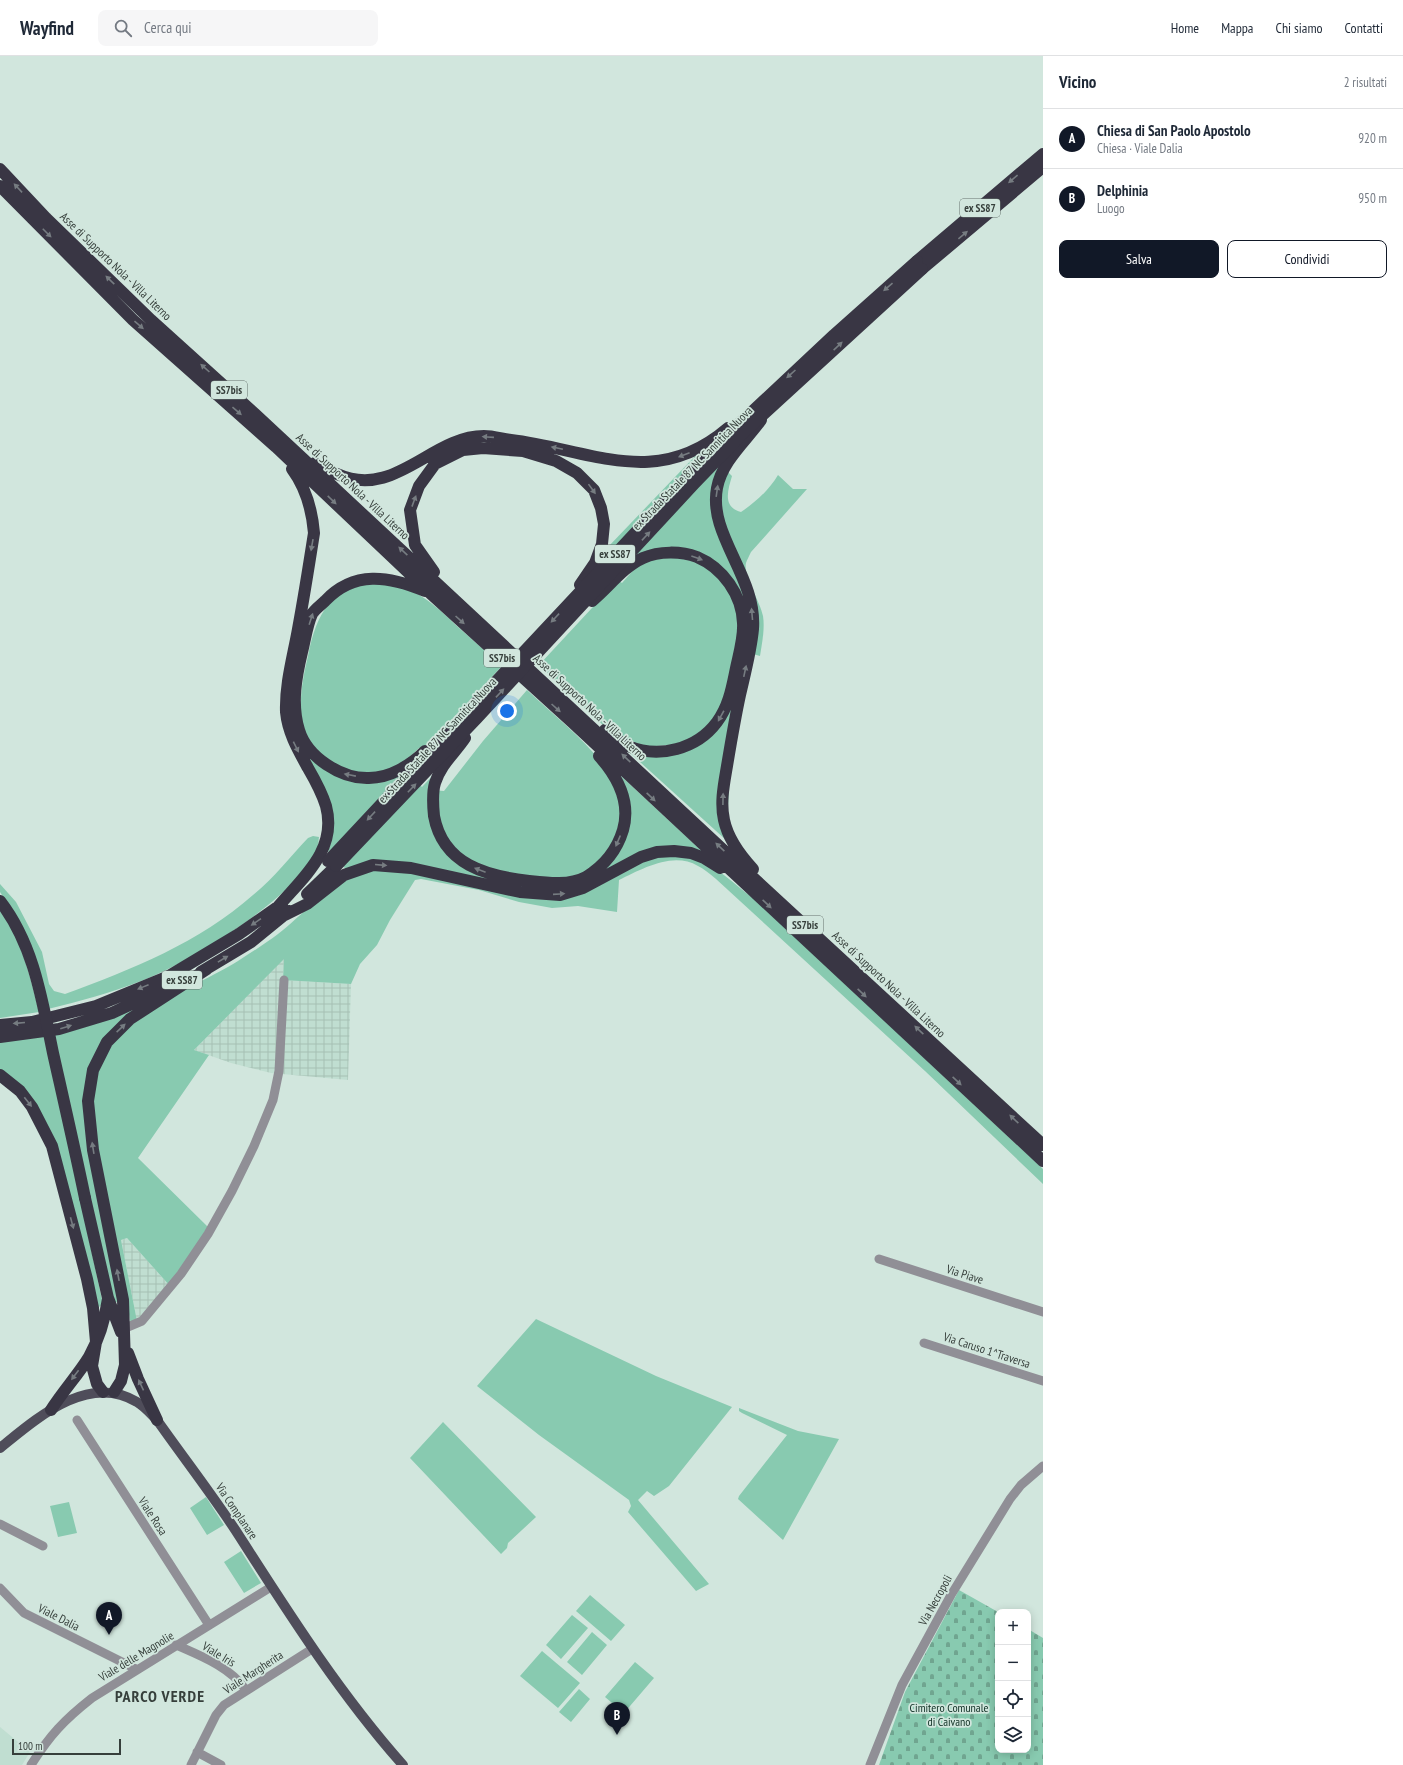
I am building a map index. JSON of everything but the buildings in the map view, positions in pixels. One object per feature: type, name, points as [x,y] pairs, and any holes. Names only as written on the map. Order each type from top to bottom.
[{"type":"highway","name":"ex Strada Statale 87 NC Sannitica Nuova","points":[[920,265],[1043,154]]},
{"type":"highway","name":"ex Strada Statale 87 NC Sannitica Nuova","points":[[0,1037],[59,1029],[112,1013],[207,969],[251,942],[280,912],[336,868],[569,619],[764,407],[834,335],[1043,167]]},
{"type":"highway","name":"Asse di Supporto Nola - Villa Literno","points":[[0,169],[46,218],[151,320],[463,606],[506,648],[1043,1145]]},
{"type":"highway","name":"Asse di Supporto Nola - Villa Literno","points":[[0,186],[133,320],[276,446],[431,594],[572,722],[1043,1161]]},
{"type":"highway","name":"ex Strada Statale 87 NC Sannitica Nuova","points":[[336,868],[446,736],[567,605],[723,439],[764,407]]},
{"type":"highway","points":[[255,414],[320,467],[348,479],[377,480],[414,464],[443,448],[463,440],[484,436],[525,447],[620,461],[649,462],[673,459],[689,453],[718,436],[745,413],[764,407]]},
{"type":"highway","points":[[568,704],[586,714],[626,745],[639,750],[652,752],[677,749],[698,740],[709,732],[718,721],[729,700],[753,629],[751,602],[741,572],[720,529],[715,501],[717,487],[722,472],[732,455],[752,433],[764,407]]},
{"type":"highway","points":[[276,446],[301,480],[312,509],[314,533],[297,655],[295,713],[299,731],[306,745],[316,757],[330,767],[344,774],[369,778],[399,770],[411,763],[446,736]]},
{"type":"highway","points":[[463,606],[430,568],[415,545],[410,510],[419,486],[435,464],[463,450],[525,447],[577,473],[594,490],[601,508],[604,524],[602,544],[595,563],[567,605]]},
{"type":"highway","points":[[569,619],[593,600],[622,573],[643,558],[656,554],[681,553],[704,560],[715,567],[733,588],[742,610],[744,624],[744,653],[722,798],[724,820],[732,842],[748,864],[802,922]]},
{"type":"highway","points":[[280,912],[324,850],[329,821],[321,792],[295,746],[289,731],[286,697],[287,680],[313,614],[333,592],[356,580],[384,580],[404,583],[431,594]]},
{"type":"highway","points":[[477,718],[462,743],[449,756],[436,783],[433,809],[437,829],[451,852],[477,870],[518,880],[544,883],[564,883],[585,877],[608,858],[620,838],[624,826],[626,805],[617,782],[603,760],[572,722]]},
{"type":"highway","points":[[280,912],[307,904],[336,868],[373,865],[411,868],[520,892],[560,895],[583,888],[641,857],[657,852],[670,851],[691,853],[704,858],[748,887]]},
{"type":"highway","points":[[0,901],[11,915],[18,928],[36,974],[108,1298],[138,1379],[157,1420]]},
{"type":"highway","name":"ex Strada Statale 87 NC Sannitica Nuova","points":[[0,1025],[32,1022],[96,1006],[169,976],[280,912]]},
{"type":"highway","points":[[0,1075],[20,1091],[32,1107],[52,1146],[87,1279],[93,1308],[96,1342],[92,1366],[97,1384],[108,1392],[124,1372],[125,1343],[123,1329],[123,1300],[93,1150],[88,1101],[93,1070],[99,1056],[108,1042],[130,1019],[207,969]]},
{"type":"highway","points":[[51,1410],[88,1358],[104,1322],[108,1298]]},
{"type":"highway","points":[[96,1342],[104,1332],[110,1331],[115,1332],[125,1343]]},
{"type":"main road","points":[[0,1448],[51,1410],[87,1393],[108,1392]]},
{"type":"main road","name":"Via Complanare","points":[[108,1392],[136,1401],[157,1420],[235,1530],[312,1649],[381,1741],[403,1765]]},
{"type":"street","points":[[123,1329],[142,1321],[181,1274],[208,1234],[232,1191],[254,1146],[273,1100],[279,1071],[284,980]]},
{"type":"street","name":"Via Piave","points":[[879,1259],[1043,1312]]},
{"type":"street","name":"Via Caruso 1^Traversa","points":[[924,1343],[1043,1381]]},
{"type":"street","name":"Viale Rosa","points":[[77,1420],[209,1625]]},
{"type":"street","name":"Via Necropoli","points":[[871,1764],[902,1685],[951,1595],[1010,1499],[1022,1485],[1043,1466]]},
{"type":"street","points":[[0,1524],[43,1546]]},
{"type":"street","name":"Viale delle Magnolie","points":[[31,1765],[47,1740],[65,1720],[92,1698],[136,1669],[271,1587]]},
{"type":"street","name":"Viale Dalia","points":[[0,1588],[24,1613],[136,1669]]},
{"type":"street","name":"Viale Iris","points":[[176,1645],[199,1655],[226,1671],[242,1684],[246,1690]]},
{"type":"street","name":"Viale Margherita","points":[[191,1765],[220,1710],[246,1690],[312,1649]]},
{"type":"street","points":[[197,1752],[221,1765]]},
{"type":"shaded area","points":[[284,958],[283,980],[351,984],[348,1080],[271,1073],[231,1063],[194,1050]]},
{"type":"shaded area","points":[[127,1238],[170,1286],[137,1321],[121,1240]]},
{"type":"shaded area","points":[[0,1727],[30,1752],[22,1765],[0,1765]]},
{"type":"green space","points":[[698,453],[722,466],[732,476],[728,492],[729,502],[735,510],[741,512],[771,486],[778,475],[793,489],[807,489],[751,552],[746,563],[749,582],[764,621],[760,656],[746,652],[734,708],[726,840],[629,752],[641,753],[704,740],[727,694],[711,724],[683,744],[642,747],[605,727],[539,665],[618,580],[622,583],[636,567],[604,559],[608,547]]},
{"type":"green space","points":[[380,582],[403,587],[423,597],[441,611],[502,666],[437,735],[436,734],[421,750],[419,748],[400,766],[422,787],[436,772],[431,790],[444,791],[483,741],[527,690],[591,750],[608,772],[614,783],[620,800],[621,818],[616,839],[604,858],[586,872],[566,879],[540,878],[514,874],[514,883],[547,888],[564,887],[580,883],[595,876],[607,866],[617,853],[624,839],[628,824],[629,808],[626,792],[619,777],[621,776],[705,854],[685,849],[668,848],[653,850],[625,862],[597,878],[572,888],[564,890],[547,890],[514,886],[513,894],[546,898],[563,897],[579,893],[608,880],[649,858],[663,855],[678,854],[703,861],[753,898],[1043,1169],[1043,1184],[925,1071],[716,879],[698,866],[678,860],[668,861],[658,863],[619,880],[617,912],[578,906],[552,908],[519,902],[479,890],[421,879],[415,880],[390,920],[377,945],[360,964],[351,984],[283,980],[284,959],[194,1050],[209,1055],[138,1158],[208,1227],[170,1286],[127,1238],[121,1240],[137,1321],[131,1325],[94,1127],[94,1090],[99,1069],[108,1049],[116,1037],[141,1015],[156,1005],[238,961],[278,934],[335,886],[355,876],[352,867],[346,869],[328,853],[333,829],[332,811],[321,783],[299,743],[294,730],[291,715],[301,714],[301,692],[305,671],[316,626],[322,614],[329,604],[349,589]]},
{"type":"green space","points":[[313,836],[319,837],[318,852],[303,872],[285,891],[238,928],[186,959],[141,981],[84,1000],[48,1009],[13,912],[0,892],[0,884],[16,902],[42,952],[49,984],[54,991],[65,994],[140,965],[188,941],[211,927],[261,888],[275,875],[308,838]]},
{"type":"green space","points":[[0,907],[14,932],[24,958],[39,1012],[0,1018]]},
{"type":"green space","points":[[133,1010],[134,1012],[119,1023],[86,1088],[118,1302],[114,1302],[87,1182],[77,1185],[103,1304],[99,1307],[97,1305],[58,1153],[0,1071],[0,1042]]},
{"type":"green space","points":[[536,1319],[656,1376],[732,1407],[669,1486],[654,1496],[647,1491],[638,1500],[709,1584],[696,1591],[628,1512],[631,1506],[629,1500],[539,1435],[477,1386]]},
{"type":"green space","points":[[739,1408],[798,1431],[839,1439],[783,1540],[738,1499],[787,1435],[742,1413],[739,1411]]},
{"type":"green space","points":[[443,1422],[536,1517],[508,1543],[507,1548],[501,1554],[410,1458]]},
{"type":"green space","points":[[206,1497],[224,1525],[207,1535],[190,1508]]},
{"type":"green space","points":[[69,1502],[77,1533],[58,1537],[50,1506]]},
{"type":"green space","points":[[241,1551],[261,1583],[244,1593],[224,1562]]},
{"type":"green space","name":"Cimitero Comunale di Caivano","points":[[959,1590],[995,1610],[995,1753],[1031,1753],[1031,1631],[1043,1638],[1043,1765],[879,1765],[905,1692]]},
{"type":"green space","points":[[590,1595],[625,1625],[611,1641],[576,1611]]},
{"type":"green space","points":[[572,1615],[588,1628],[561,1659],[546,1645]]},
{"type":"green space","points":[[592,1632],[607,1645],[582,1675],[567,1662]]},
{"type":"green space","points":[[542,1651],[580,1683],[558,1708],[520,1676]]},
{"type":"green space","points":[[635,1662],[654,1678],[624,1713],[605,1697]]},
{"type":"green space","points":[[579,1689],[590,1699],[571,1722],[559,1712]]},
{"type":"place","name":"Chiesa di San Paolo Apostolo","points":[[109,1635]]},
{"type":"place","name":"Delphinia","points":[[617,1735]]},
{"type":"district","name":"PARCO VERDE","points":[[160,1696]]}]
